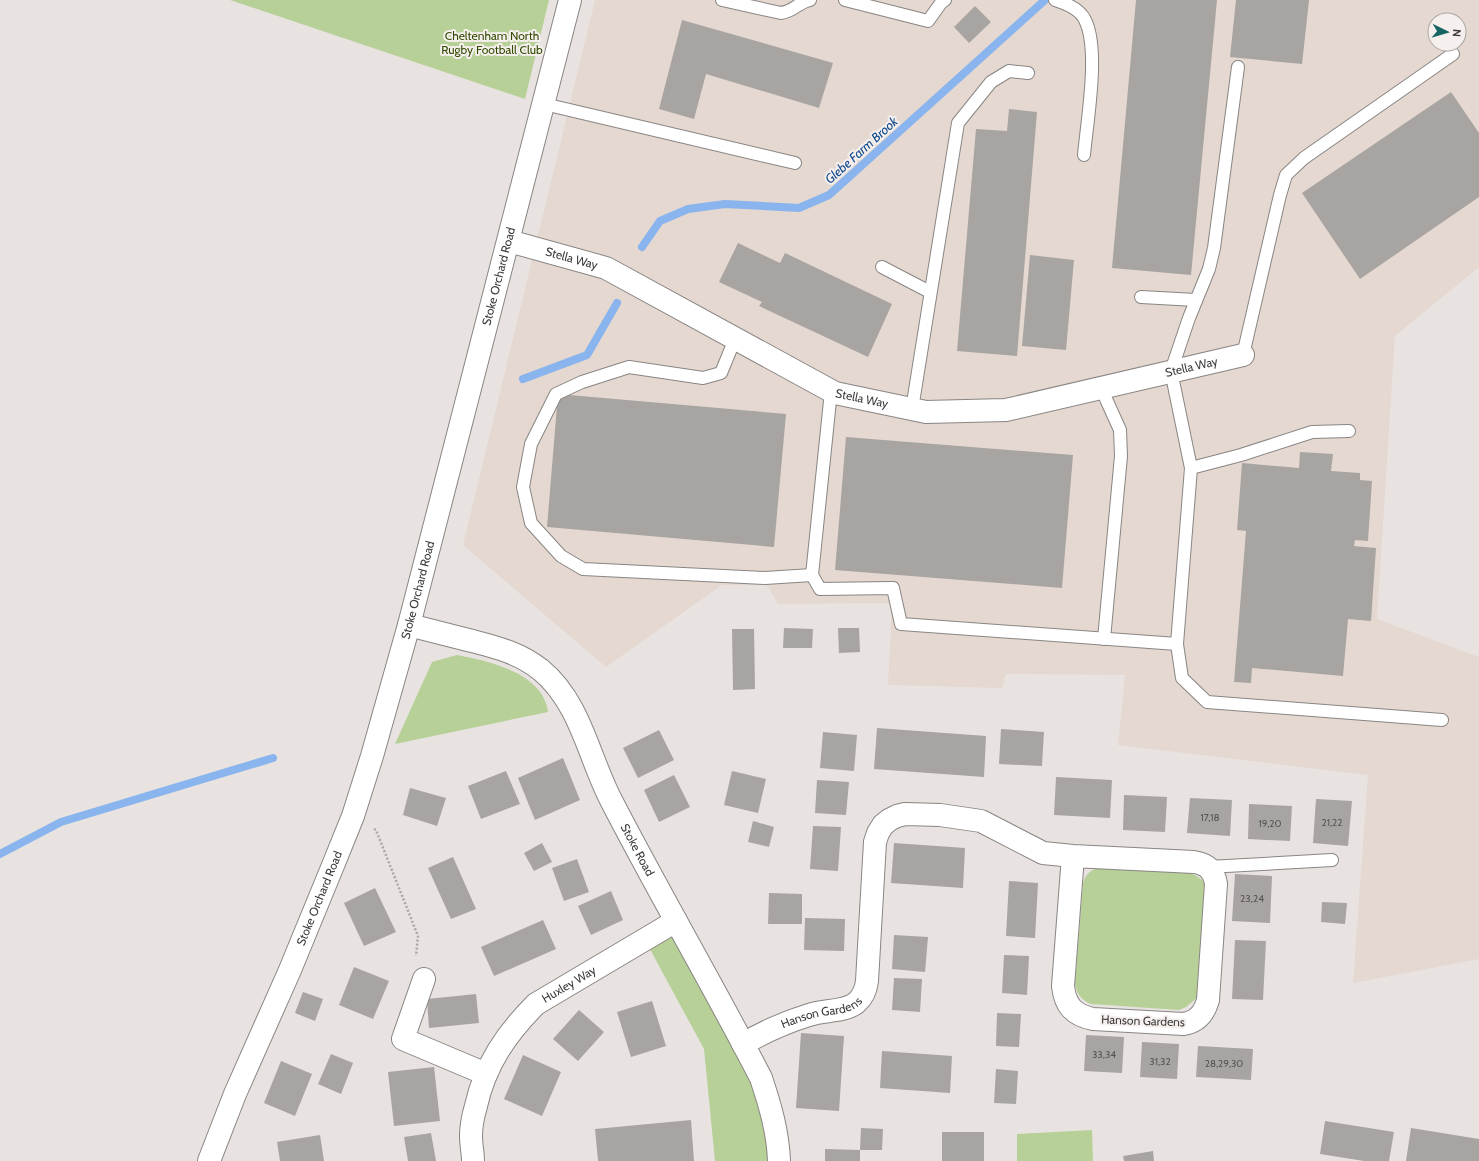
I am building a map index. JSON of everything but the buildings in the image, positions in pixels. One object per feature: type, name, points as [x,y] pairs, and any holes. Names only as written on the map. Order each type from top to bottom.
[{"type":"street","name":"Stoke Orchard Road","points":[[209,1161],[235,1094],[290,970],[353,816],[372,756],[409,625],[570,0]]},
{"type":"street","name":"Stella Way","points":[[509,241],[606,268],[835,393],[926,412],[1006,410],[1242,355]]},
{"type":"street","name":"Stoke Road","points":[[409,625],[509,651],[541,670],[566,698],[575,715],[611,800],[761,1078],[772,1113],[779,1151],[779,1161]]},
{"type":"street","name":"Hanson Gardens","points":[[743,1044],[761,1033],[810,1014],[848,1007],[856,1003],[862,997],[866,990],[867,981],[875,842],[883,825],[889,820],[905,814],[940,815],[981,822],[1043,853],[1073,856],[1194,862],[1201,863],[1208,867],[1213,872],[1216,884],[1208,1000],[1206,1009],[1200,1016],[1189,1023],[1183,1024],[1093,1019],[1076,1013],[1066,1001],[1063,986],[1073,856]]},
{"type":"street","name":"Huxley Way","points":[[473,1161],[471,1136],[478,1094],[495,1054],[520,1020],[536,1004],[676,921]]},
{"type":"street","points":[[424,979],[403,1039],[486,1074]]},
{"type":"lane","points":[[722,0],[781,12],[790,12],[806,1],[810,0]]},
{"type":"lane","points":[[845,0],[928,21],[941,3],[945,0]]},
{"type":"lane","points":[[1055,0],[1069,4],[1085,19],[1092,42],[1092,67],[1084,155]]},
{"type":"lane","points":[[1242,355],[1286,175],[1304,158],[1453,54]]},
{"type":"lane","points":[[1238,67],[1214,248],[1209,269],[1180,340],[1171,371],[1191,468],[1177,644],[1182,678],[1207,702],[1442,720]]},
{"type":"lane","points":[[912,409],[958,123],[991,82],[1009,71],[1028,73]]},
{"type":"lane","points":[[544,104],[795,163]]},
{"type":"lane","points":[[882,267],[930,292]]},
{"type":"lane","points":[[1141,297],[1196,300]]},
{"type":"lane","points":[[735,339],[721,373],[709,377],[703,378],[629,367],[582,382],[556,394],[531,444],[523,487],[531,523],[561,556],[583,569],[765,578],[812,575]]},
{"type":"lane","points":[[1101,388],[1120,430],[1121,456],[1104,639]]},
{"type":"lane","points":[[831,391],[812,575],[820,589],[892,588],[901,624],[1177,644]]},
{"type":"lane","points":[[1191,468],[1242,455],[1312,432],[1349,431]]},
{"type":"lane","points":[[1208,867],[1332,860]]},
{"type":"path","points":[[353,816],[376,830],[418,936],[416,959],[424,979]]},
{"type":"shaded area","points":[[595,0],[1479,0],[1479,267],[1395,336],[1377,619],[1479,657],[1479,959],[1353,983],[1368,775],[1118,745],[1125,675],[1006,674],[1002,688],[888,685],[892,603],[778,604],[767,585],[722,585],[606,667],[463,545]]},
{"type":"green space","name":"Cheltenham North Rugby Football Club","points":[[230,0],[549,0],[525,99]]},
{"type":"green space","points":[[457,655],[499,665],[525,678],[536,687],[544,699],[548,712],[395,744],[432,662]]},
{"type":"green space","points":[[1102,867],[1190,873],[1200,878],[1207,887],[1198,997],[1186,1007],[1179,1010],[1091,1004],[1082,999],[1078,994],[1075,984],[1083,883],[1090,872]]},
{"type":"green space","points":[[676,921],[743,1044],[779,1161],[715,1161],[704,1049],[645,940]]},
{"type":"green space","points":[[1092,1130],[1093,1161],[1017,1161],[1017,1134]]},
{"type":"waterway","name":"Glebe Farm Brook","points":[[642,247],[660,221],[688,209],[725,204],[799,208],[829,195],[1045,0]]},
{"type":"waterway","name":"Glebe Farm Brook","points":[[523,379],[587,355],[617,303]]},
{"type":"waterway","points":[[0,854],[61,822],[273,758]]}]
